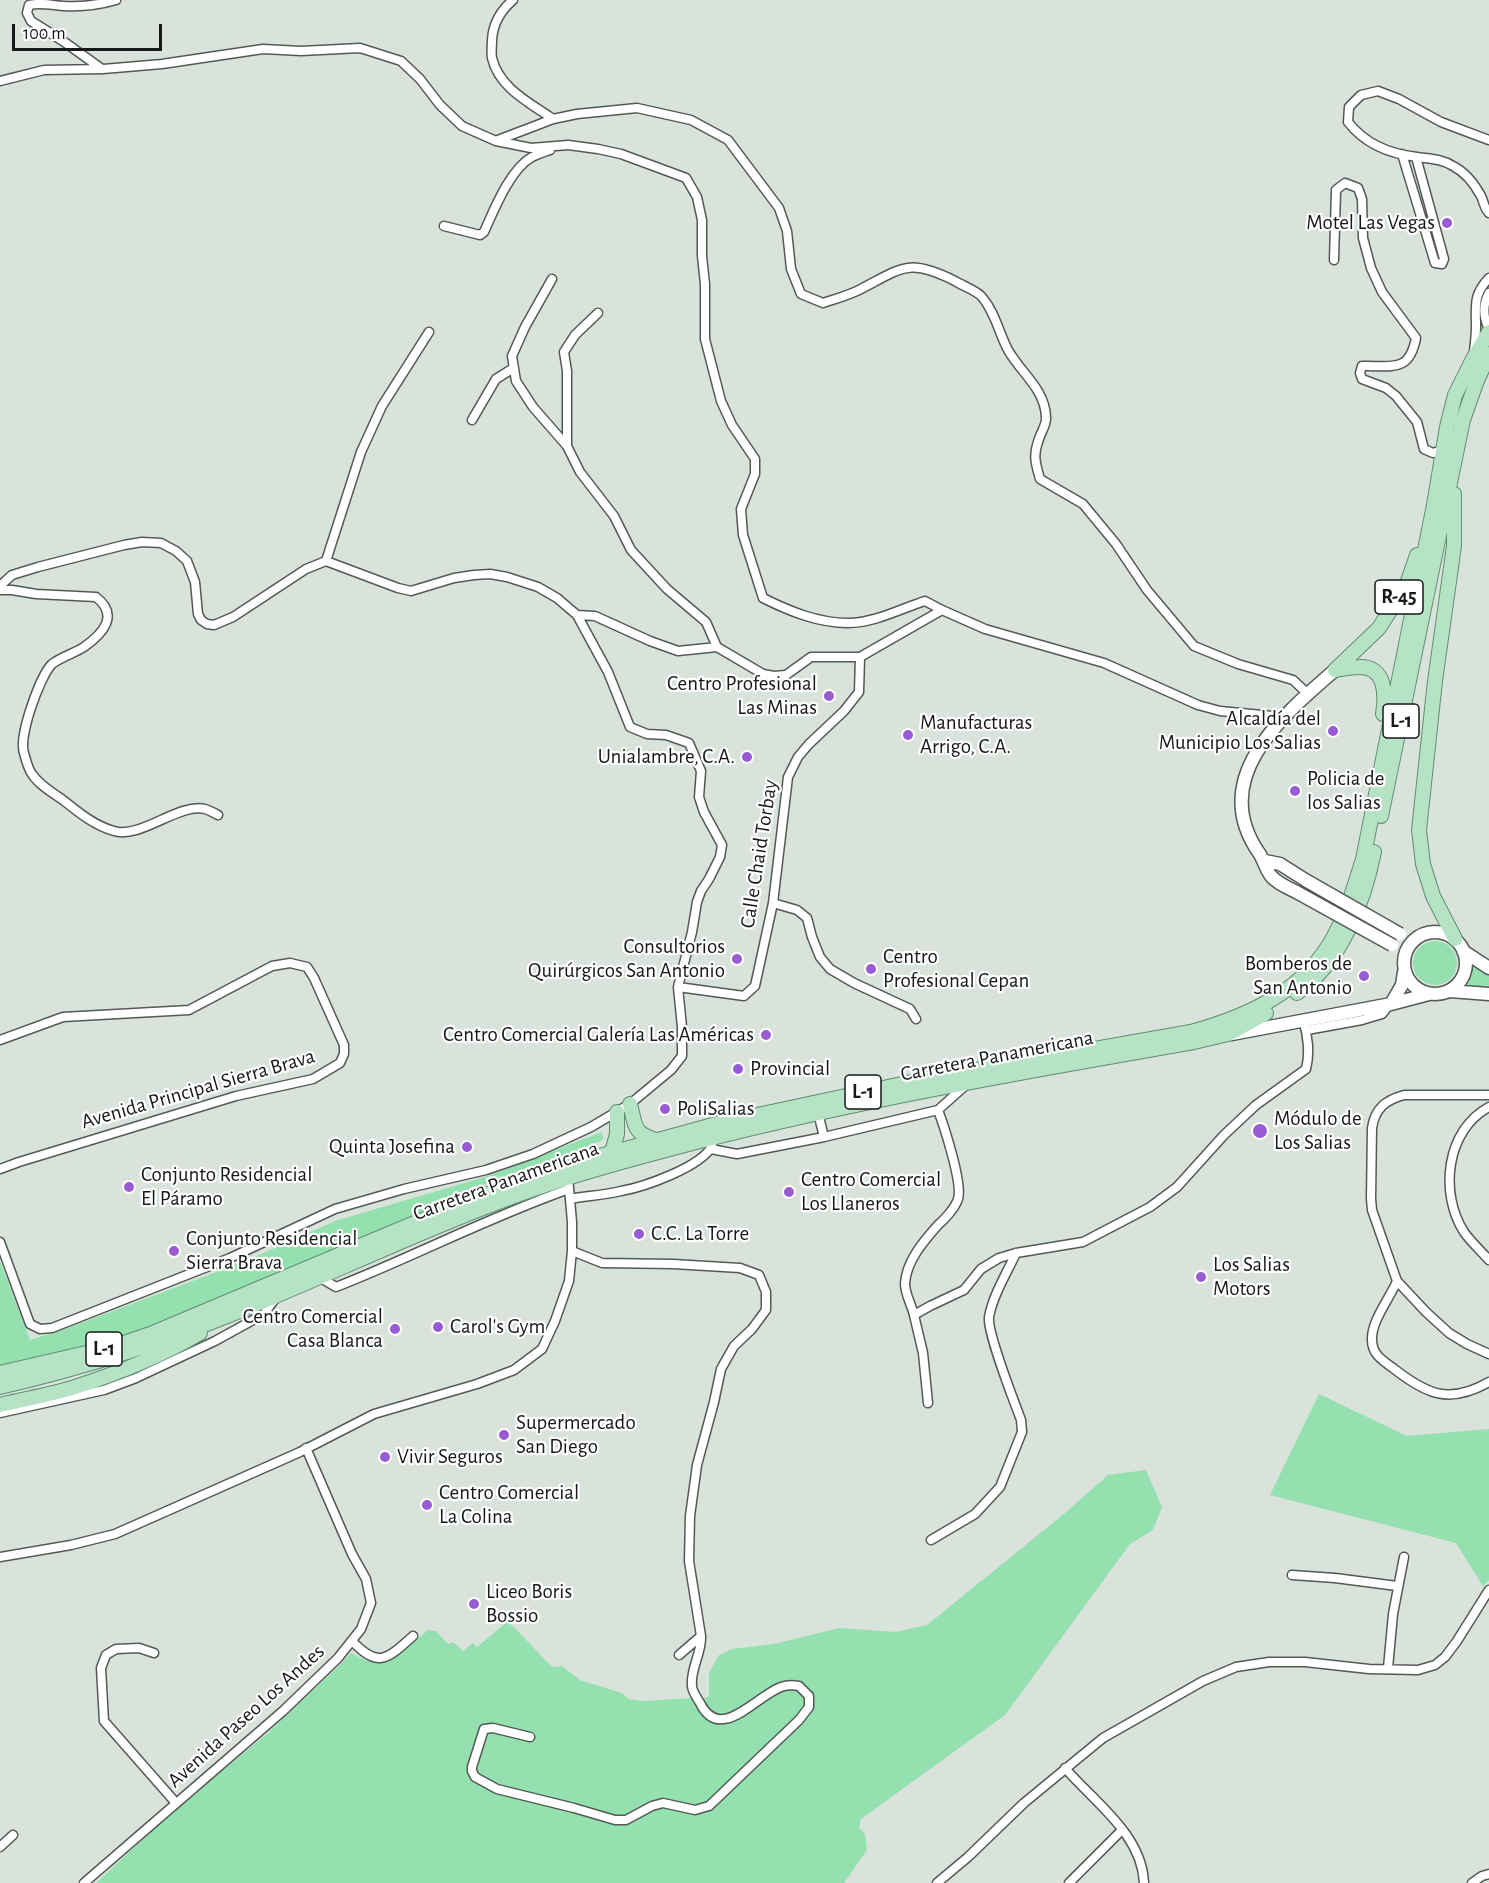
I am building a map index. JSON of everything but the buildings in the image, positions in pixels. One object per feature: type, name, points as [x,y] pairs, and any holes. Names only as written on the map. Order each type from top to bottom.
[{"type":"main road","name":"Carretera Panamericana","points":[[0,1373],[112,1347],[193,1317],[506,1186],[567,1165],[720,1123],[925,1079],[1191,1032],[1253,1011],[1298,982],[1329,945],[1352,895],[1363,859],[1434,505],[1442,450],[1455,395],[1489,330]]},
{"type":"main road","name":"Carretera Panamericana","points":[[0,1387],[111,1358],[230,1315],[511,1197],[712,1144],[818,1113],[970,1081],[1228,1034],[1280,1005],[1303,989],[1315,977],[1340,944],[1361,903],[1463,420],[1476,382],[1489,354]]},
{"type":"main road","points":[[1454,466],[1454,546],[1435,681],[1419,830],[1423,864],[1433,896],[1459,945]]},
{"type":"main road","name":"R-45","points":[[1335,670],[1379,628],[1407,584],[1434,505]]},
{"type":"main road","name":"L-1","points":[[1335,670],[1360,666],[1370,668],[1377,672],[1383,681],[1386,696],[1381,726],[1383,758]]},
{"type":"main road","points":[[630,1104],[636,1129],[643,1136],[658,1141]]},
{"type":"main road","points":[[612,1152],[617,1134],[617,1112]]},
{"type":"main road","name":"L-1","points":[[0,1405],[71,1388],[131,1366],[185,1342],[230,1315]]},
{"type":"street","points":[[103,69],[31,21],[27,14],[29,3],[64,6],[101,4],[116,0]]},
{"type":"street","points":[[513,0],[505,7],[493,27],[492,58],[501,79],[517,95],[553,119]]},
{"type":"street","points":[[0,81],[44,70],[103,69],[217,57],[263,49],[301,51],[360,48],[401,61],[462,126],[496,141],[531,148],[568,145],[597,148],[621,154],[686,178],[697,197],[702,220],[705,339],[721,401],[732,425],[755,459],[755,474],[741,509],[743,535],[763,598],[785,609],[820,620],[849,623],[876,618],[925,601],[985,629],[1104,663],[1198,705],[1220,711],[1283,717]]},
{"type":"street","points":[[1489,140],[1441,122],[1399,99],[1378,91],[1361,95],[1349,107],[1348,122],[1357,135],[1371,144],[1402,154],[1436,159],[1451,164],[1466,174],[1485,197],[1486,211],[1489,213]]},
{"type":"street","points":[[496,141],[553,119],[577,114],[637,108],[691,120],[728,140],[779,208],[787,231],[791,269],[801,294],[823,303],[859,290],[888,273],[916,266],[940,273],[981,295],[994,315],[1009,352],[1032,380],[1044,406],[1047,420],[1034,458],[1040,479],[1083,504],[1116,544],[1147,590],[1194,646],[1238,664],[1293,680],[1308,694]]},
{"type":"street","points":[[444,226],[480,235],[484,232],[507,185],[530,158],[568,145]]},
{"type":"street","points":[[1402,154],[1435,263],[1442,264],[1444,259],[1416,157]]},
{"type":"street","points":[[1334,260],[1336,190],[1345,183],[1358,188],[1362,199],[1363,238],[1378,284],[1416,339],[1408,360],[1399,365],[1362,366],[1360,373],[1362,379],[1386,388],[1396,396],[1417,422],[1424,449],[1432,453],[1442,450]]},
{"type":"street","points":[[1474,357],[1475,299],[1482,285],[1489,278]]},
{"type":"street","points":[[552,279],[525,327],[512,356],[512,369],[516,381],[533,407],[567,446],[580,472],[614,516],[631,550],[667,589],[706,622],[717,647],[763,674],[786,675],[811,657],[860,657],[942,610]]},
{"type":"street","points":[[1489,293],[1485,300],[1485,312],[1489,330]]},
{"type":"street","points":[[567,446],[567,371],[564,351],[575,335],[598,313]]},
{"type":"street","points":[[326,561],[361,452],[382,406],[429,332]]},
{"type":"street","points":[[472,420],[496,379],[512,369]]},
{"type":"street","points":[[0,586],[12,575],[142,542],[161,543],[176,551],[187,561],[195,582],[198,614],[201,620],[214,625],[233,617],[306,568],[326,561],[411,591],[454,578],[474,575],[507,577],[538,586],[577,615],[608,672],[630,727],[647,734],[666,735],[689,743],[701,771],[699,797],[704,812],[722,845],[720,857],[697,902],[678,987],[682,1056],[671,1070],[630,1104],[591,1127],[533,1154],[486,1170],[404,1189],[335,1209],[230,1258],[52,1328],[40,1329],[30,1324],[0,1242]]},
{"type":"street","points":[[0,590],[96,597],[108,611],[108,619],[103,628],[85,646],[52,665],[38,689],[25,727],[22,750],[31,774],[86,817],[115,831],[132,831],[193,809],[206,809],[218,815]]},
{"type":"street","points":[[577,615],[595,616],[678,651],[717,647]]},
{"type":"street","name":"Calle Chaid Torbay","points":[[678,987],[744,996],[755,986],[773,903],[788,777],[809,744],[844,711],[859,692],[860,657]]},
{"type":"street","name":"R-45","points":[[1335,670],[1283,717],[1253,756],[1245,773],[1242,789],[1241,807],[1244,825],[1251,842],[1265,861],[1271,877],[1392,945],[1404,955]]},
{"type":"street","points":[[1265,861],[1280,864],[1400,934],[1419,936]]},
{"type":"street","points":[[773,903],[797,910],[807,918],[820,957],[830,969],[910,1009],[916,1018]]},
{"type":"street","points":[[1390,1004],[1401,985],[1404,955],[1410,944],[1419,936],[1431,932],[1444,933],[1489,968]]},
{"type":"street","points":[[1450,991],[1457,985],[1466,969],[1466,959],[1459,945]]},
{"type":"street","name":"Avenida Principal Sierra Brava","points":[[0,1040],[63,1017],[189,1010],[272,966],[290,963],[307,967],[314,978],[344,1045],[344,1054],[339,1063],[313,1079],[236,1096],[0,1169]]},
{"type":"street","points":[[1404,972],[1418,990],[1429,994]]},
{"type":"street","points":[[1228,1034],[1305,1025],[1429,994],[1450,991],[1489,994]]},
{"type":"street","points":[[914,1315],[964,1290],[981,1269],[999,1258],[1083,1242],[1150,1207],[1168,1194],[1201,1163],[1224,1134],[1256,1105],[1306,1069],[1308,1061],[1305,1025]]},
{"type":"street","points":[[570,1199],[622,1191],[660,1179],[687,1167],[712,1144],[736,1154],[824,1137],[938,1110],[970,1081]]},
{"type":"street","points":[[1489,1095],[1404,1095],[1380,1106],[1374,1117],[1372,1128],[1372,1210],[1397,1281],[1449,1333],[1489,1354]]},
{"type":"street","points":[[1489,1107],[1464,1129],[1455,1148],[1450,1171],[1450,1188],[1456,1217],[1465,1233],[1489,1260]]},
{"type":"street","points":[[928,1403],[923,1353],[905,1286],[908,1267],[924,1241],[958,1199],[951,1153],[938,1110]]},
{"type":"street","points":[[818,1113],[824,1137]]},
{"type":"street","points":[[0,1557],[71,1545],[114,1533],[303,1450],[374,1414],[477,1384],[514,1370],[542,1348],[555,1321],[569,1281],[572,1251],[569,1183]]},
{"type":"street","points":[[530,1737],[493,1728],[484,1729],[472,1767],[475,1777],[497,1790],[615,1820],[626,1820],[652,1806],[663,1803],[695,1810],[709,1806],[799,1720],[809,1707],[809,1696],[800,1686],[789,1685],[779,1688],[730,1719],[719,1720],[709,1717],[692,1687],[702,1644],[689,1561],[690,1516],[698,1465],[721,1369],[734,1346],[752,1329],[766,1310],[766,1292],[759,1275],[740,1268],[602,1263],[572,1251]]},
{"type":"street","points":[[931,1540],[975,1514],[1000,1487],[1022,1432],[1021,1420],[989,1319],[1016,1253]]},
{"type":"street","points":[[1397,1281],[1373,1327],[1372,1347],[1377,1355],[1413,1384],[1430,1392],[1457,1395],[1472,1391],[1489,1382]]},
{"type":"street","points":[[0,1413],[104,1390],[136,1378],[215,1341],[264,1314],[280,1293]]},
{"type":"street","name":"Avenida Paseo Los Andes","points":[[84,1883],[283,1711],[338,1658],[361,1629],[371,1603],[366,1579],[303,1450]]},
{"type":"street","points":[[1388,1668],[1397,1586],[1404,1557]]},
{"type":"street","points":[[1292,1575],[1397,1586]]},
{"type":"street","points":[[937,1883],[1065,1768],[1112,1733],[1203,1681],[1236,1667],[1269,1662],[1305,1662],[1369,1669],[1418,1670],[1435,1665],[1445,1657],[1457,1641],[1489,1590]]},
{"type":"street","points":[[352,1641],[362,1651],[376,1659],[387,1657],[413,1636]]},
{"type":"street","points":[[680,1654],[701,1636]]},
{"type":"street","points":[[154,1653],[139,1648],[117,1649],[106,1655],[101,1668],[104,1721],[176,1803]]},
{"type":"street","points":[[1065,1768],[1108,1813],[1139,1854],[1144,1883]]},
{"type":"street","points":[[1069,1883],[1122,1830]]},
{"type":"street","points":[[0,1847],[14,1835]]},
{"type":"street","points":[[1472,1883],[1489,1874]]},
{"type":"green space","points":[[1435,941],[1450,948],[1457,963],[1450,978],[1435,985],[1420,978],[1413,963],[1420,948]]},
{"type":"green space","points":[[1471,962],[1489,972],[1489,989],[1461,989],[1471,972]]},
{"type":"green space","points":[[602,1132],[603,1140],[495,1180],[311,1263],[172,1319],[95,1347],[0,1367],[0,1261],[30,1340],[68,1328],[248,1260],[335,1221],[488,1176]]},
{"type":"green space","points":[[1319,1394],[1407,1436],[1489,1429],[1489,1580],[1483,1586],[1456,1543],[1270,1495]]},
{"type":"green space","points":[[1146,1470],[1162,1507],[1153,1530],[1130,1544],[1005,1715],[861,1819],[859,1828],[865,1834],[867,1850],[844,1883],[96,1883],[170,1814],[268,1733],[351,1653],[367,1661],[387,1657],[413,1636],[420,1637],[428,1630],[436,1631],[448,1644],[453,1642],[463,1651],[473,1643],[477,1647],[508,1621],[552,1667],[562,1666],[580,1680],[622,1693],[629,1699],[643,1701],[693,1698],[697,1702],[709,1696],[709,1673],[719,1655],[732,1649],[774,1644],[839,1628],[896,1632],[927,1625],[1065,1513],[1108,1475]]},
{"type":"place","name":"Motel Las Vegas","points":[[1447,223]]},
{"type":"place","name":"Centro Profesional Las Minas","points":[[829,696]]},
{"type":"place","name":"Alcaldía del Municipio Los Salias","points":[[1333,731]]},
{"type":"place","name":"Manufacturas Arrigo, C.A.","points":[[908,735]]},
{"type":"place","name":"Unialambre, C.A.","points":[[747,757]]},
{"type":"place","name":"Policia de los Salias","points":[[1295,791]]},
{"type":"place","name":"Consultorios Quirúrgicos San Antonio","points":[[737,959]]},
{"type":"place","name":"Centro Profesional Cepan","points":[[871,969]]},
{"type":"place","name":"Bomberos de San Antonio","points":[[1364,976]]},
{"type":"place","name":"Centro Comercial Galería Las Américas","points":[[766,1035]]},
{"type":"place","name":"Provincial","points":[[738,1069]]},
{"type":"place","name":"PoliSalias","points":[[665,1109]]},
{"type":"place","name":"Módulo de Los Salias","points":[[1260,1131]]},
{"type":"place","name":"Quinta Josefina","points":[[467,1147]]},
{"type":"place","name":"Conjunto Residencial El Páramo","points":[[129,1187]]},
{"type":"place","name":"Centro Comercial Los Llaneros","points":[[789,1192]]},
{"type":"place","name":"C.C. La Torre","points":[[639,1234]]},
{"type":"place","name":"Conjunto Residencial Sierra Brava","points":[[174,1251]]},
{"type":"place","name":"Los Salias Motors","points":[[1201,1277]]},
{"type":"place","name":"Carol's Gym","points":[[438,1327]]},
{"type":"place","name":"Centro Comercial Casa Blanca","points":[[395,1329]]},
{"type":"place","name":"Supermercado San Diego","points":[[504,1435]]},
{"type":"place","name":"Vivir Seguros","points":[[385,1457]]},
{"type":"place","name":"Centro Comercial La Colina","points":[[427,1505]]},
{"type":"place","name":"Liceo Boris Bossio","points":[[474,1604]]}]
